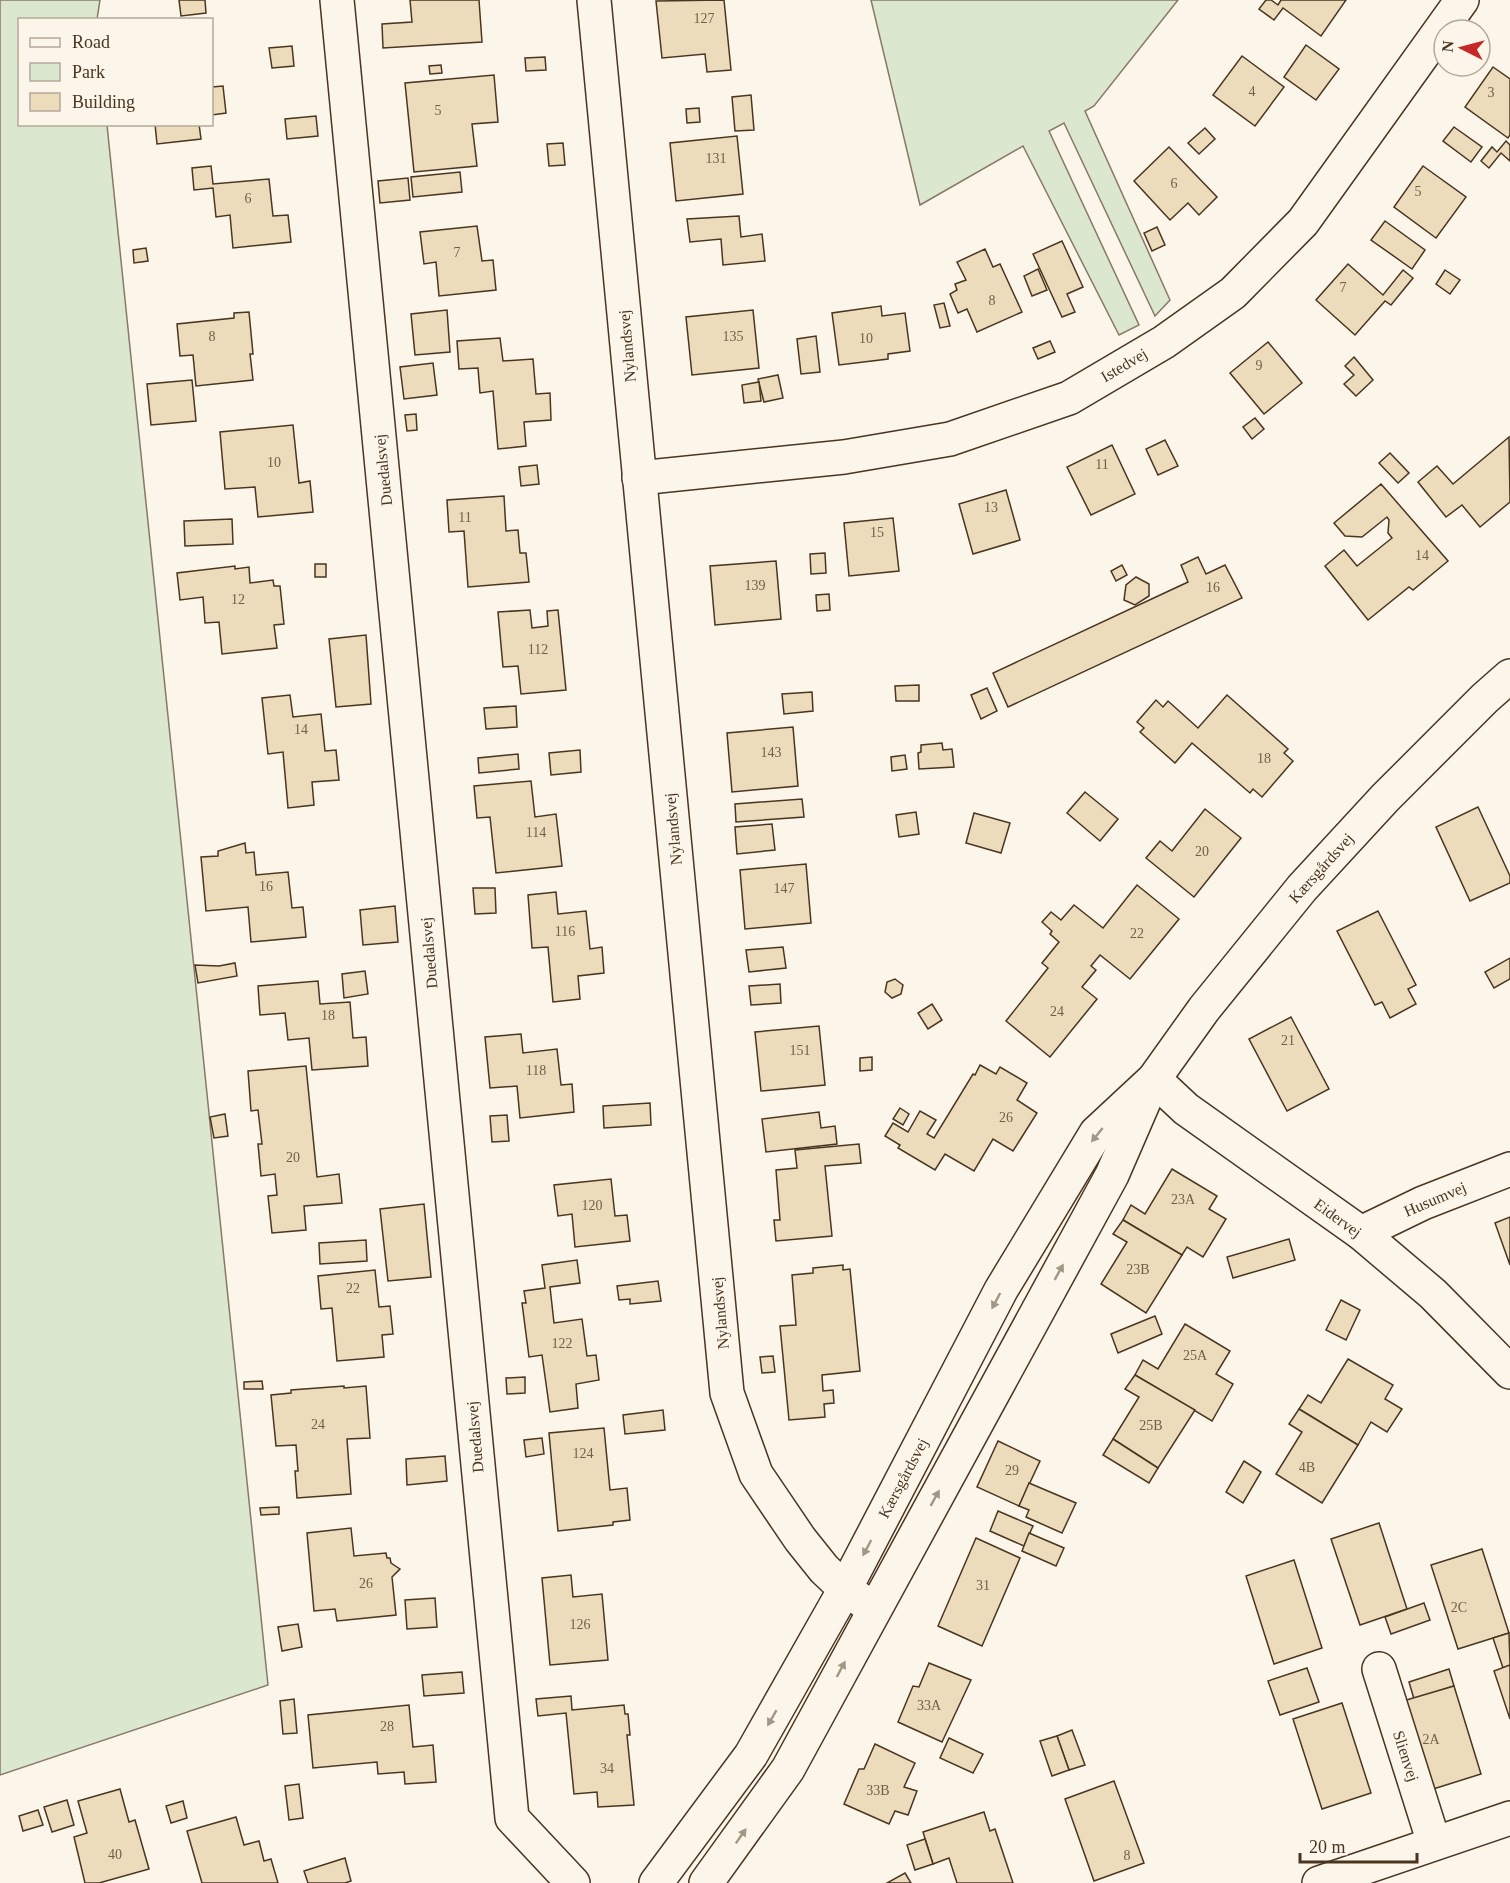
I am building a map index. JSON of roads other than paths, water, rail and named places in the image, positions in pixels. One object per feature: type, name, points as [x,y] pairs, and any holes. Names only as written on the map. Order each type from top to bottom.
[{"type":"street","name":"Duedalsvej","points":[[337,0],[512,1818],[573,1883]]},
{"type":"street","name":"Nylandsvej","points":[[594,0],[727,1393],[756,1474],[800,1539],[824,1569],[845,1589],[874,1609]]},
{"type":"street","name":"Istedvej","points":[[639,478],[844,457],[950,440],[1078,393],[1164,342],[1233,293],[1303,222],[1462,0]]},
{"type":"street","name":"Kærsgårdsvej","points":[[656,1883],[751,1755],[845,1589],[1007,1280],[1096,1133],[1154,1079],[1204,1009],[1302,888],[1385,798],[1510,676]]},
{"type":"street","name":"Kærsgårdsvej","points":[[706,1883],[788,1769],[1112,1175],[1154,1079]]},
{"type":"street","name":"Eidervej","points":[[1154,1079],[1186,1109],[1361,1233],[1433,1294],[1510,1372]]},
{"type":"street","name":"Husumvej","points":[[1361,1233],[1423,1203],[1510,1169]]},
{"type":"street","name":"Slienvej","points":[[1378,1669],[1434,1843]]},
{"type":"street","points":[[1319,1883],[1510,1818]]}]
